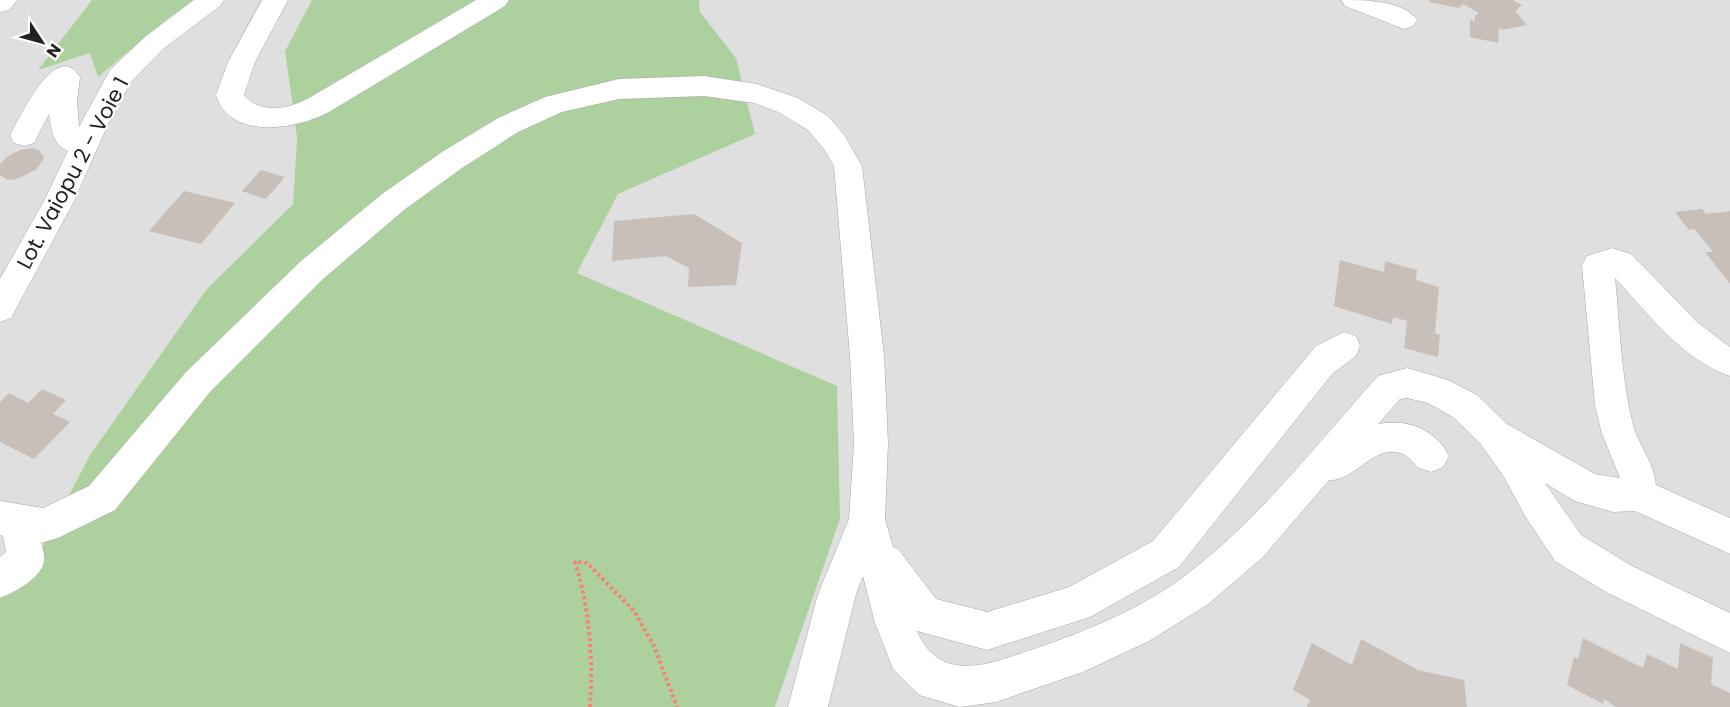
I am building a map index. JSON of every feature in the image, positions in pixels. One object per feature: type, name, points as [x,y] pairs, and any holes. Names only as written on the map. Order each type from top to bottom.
[{"type":"street","points":[[0,4],[4,0]]},
{"type":"street","name":"Lot. Vaiopu 2 - Voie 1","points":[[0,309],[76,168],[106,101],[131,65],[172,29],[211,0]]},
{"type":"street","points":[[275,0],[237,73],[230,94],[233,104],[245,113],[263,117],[289,117],[319,105],[369,77],[455,21],[496,0]]},
{"type":"street","points":[[1354,0],[1404,20]]},
{"type":"street","points":[[24,136],[41,103],[63,75],[66,77],[62,104],[66,132],[69,140],[84,146]]},
{"type":"street","points":[[10,519],[45,526],[102,498],[198,382],[312,270],[393,202],[452,160],[508,125],[555,104],[619,89],[704,86],[757,94],[788,105],[818,123],[834,142],[848,166],[867,356],[871,443],[871,534],[894,623],[907,655],[933,681],[960,687],[996,682],[1069,658],[1135,627],[1194,592],[1250,544],[1390,386],[1407,383],[1436,390],[1465,406],[1487,428],[1517,466],[1538,504],[1568,548],[1619,579],[1730,633]]},
{"type":"street","points":[[1637,494],[1639,477],[1617,429],[1606,374],[1598,265],[1605,260],[1615,260],[1620,263],[1679,324],[1711,353],[1730,362]]},
{"type":"street","points":[[871,534],[924,615],[987,631],[1076,604],[1171,550],[1320,364],[1344,346]]},
{"type":"street","points":[[1487,428],[1588,489],[1613,495],[1637,494],[1730,536]]},
{"type":"street","points":[[1312,473],[1323,471],[1359,446],[1390,437],[1413,441],[1431,456]]},
{"type":"street","points":[[0,580],[26,560],[10,519]]},
{"type":"street","points":[[808,707],[837,594],[871,534]]},
{"type":"path","points":[[590,707],[593,665],[589,610],[575,562],[587,562],[634,611],[654,646],[677,707]]},
{"type":"shaded area","points":[[0,0],[92,0],[39,69],[90,53],[98,77],[193,0],[312,0],[285,51],[297,138],[293,204],[206,290],[90,455],[28,574],[0,597]]},
{"type":"shaded area","points":[[699,0],[1730,0],[1730,707],[775,707],[840,519],[577,273],[618,194],[755,134],[736,58],[700,12]]},
{"type":"green space","points":[[92,0],[193,0],[98,77],[90,53],[38,70]]},
{"type":"green space","points":[[312,0],[699,0],[700,12],[736,58],[755,134],[618,194],[577,273],[837,386],[840,519],[775,707],[0,707],[0,597],[28,574],[90,455],[206,290],[293,204],[297,138],[285,51]]},
{"type":"building","points":[[1429,0],[1513,0],[1522,5],[1515,11],[1527,25],[1501,30],[1499,27],[1498,43],[1470,37],[1470,20],[1475,21],[1475,16],[1479,13],[1463,4],[1459,8],[1429,2]]},
{"type":"building","points":[[32,148],[39,150],[44,158],[37,169],[17,179],[8,180],[0,175],[0,164],[8,156],[20,150]]},
{"type":"building","points":[[261,170],[285,177],[266,199],[242,191]]},
{"type":"building","points":[[184,191],[235,203],[201,244],[149,231]]},
{"type":"building","points":[[1702,209],[1706,214],[1730,211],[1730,284],[1705,252],[1713,252],[1694,229],[1689,230],[1675,212]]},
{"type":"building","points":[[694,214],[742,243],[736,285],[688,287],[689,268],[666,256],[612,261],[614,221]]},
{"type":"building","points":[[1340,260],[1384,272],[1385,261],[1417,270],[1416,280],[1439,287],[1435,333],[1440,335],[1438,357],[1404,348],[1407,321],[1393,317],[1392,324],[1334,306]]},
{"type":"building","points":[[42,389],[66,400],[53,414],[70,422],[34,459],[0,442],[0,402],[9,393],[28,403]]},
{"type":"building","points":[[1583,638],[1643,668],[1647,654],[1678,669],[1680,643],[1713,658],[1711,684],[1730,693],[1730,707],[1616,707],[1604,699],[1603,704],[1567,685],[1574,657],[1578,659]]},
{"type":"building","points":[[1361,639],[1418,670],[1464,680],[1467,707],[1307,707],[1310,700],[1293,690],[1312,643],[1352,665]]}]
